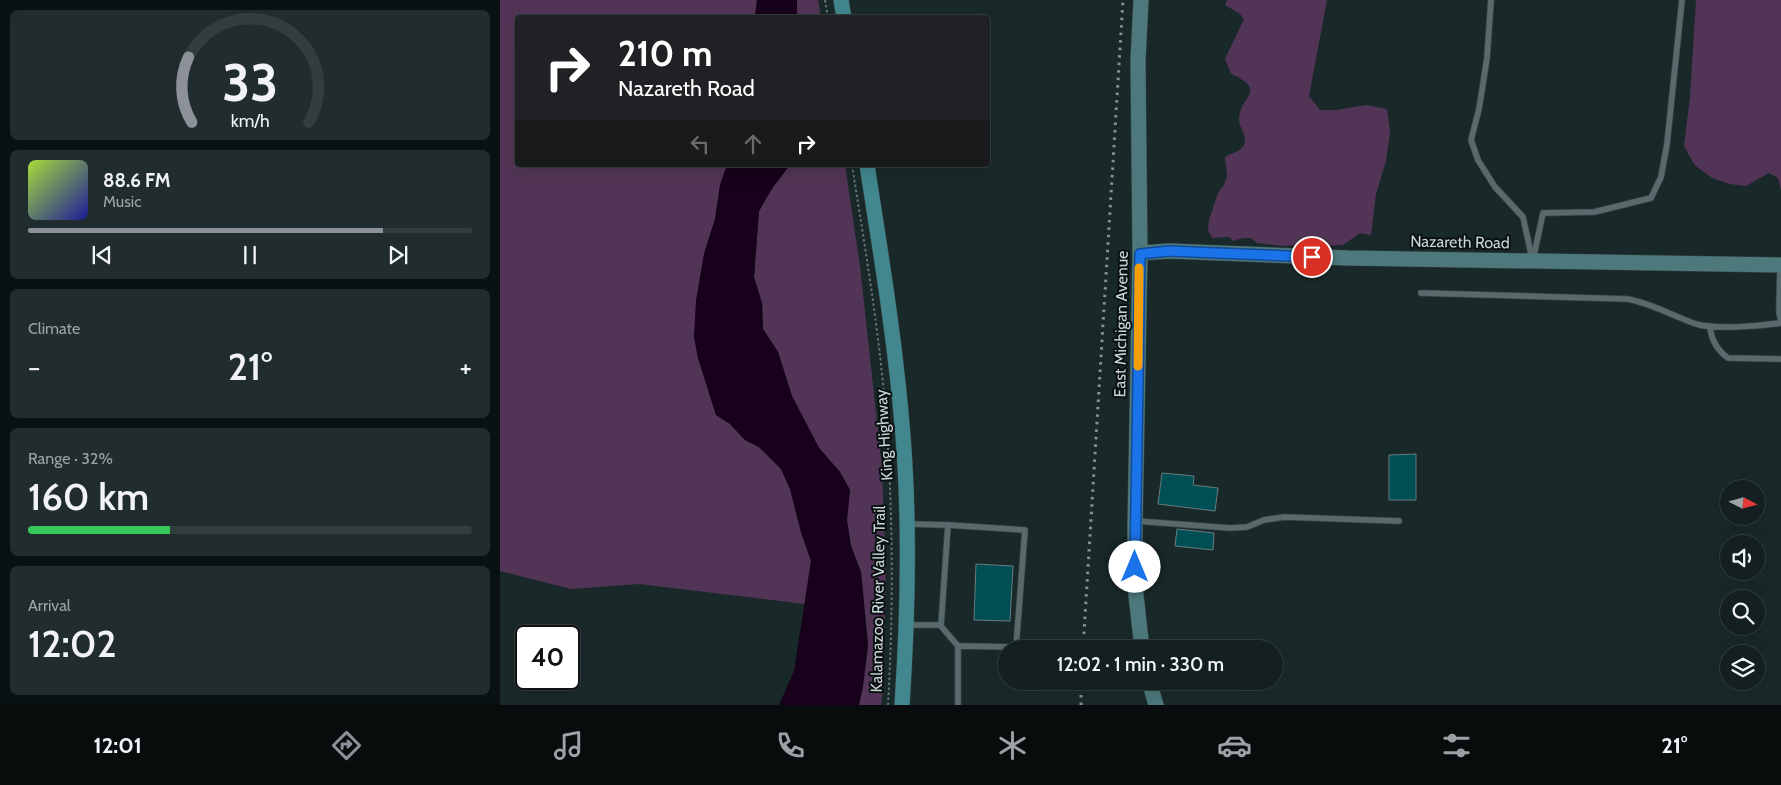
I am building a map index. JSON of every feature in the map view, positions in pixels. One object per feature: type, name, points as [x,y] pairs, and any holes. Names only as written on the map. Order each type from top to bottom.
[{"type":"main road","points":[[841,0],[844,15]]},
{"type":"main road","name":"King Highway","points":[[867,167],[896,365],[903,436],[906,524],[906,625],[902,705]]},
{"type":"street","name":"East Michigan Avenue","points":[[1141,0],[1138,61],[1140,254],[1135,520],[1135,586],[1141,640]]},
{"type":"street","name":"Nazareth Road","points":[[1140,254],[1169,251],[1348,258],[1781,265]]},
{"type":"street","points":[[1152,690],[1156,705]]},
{"type":"lane","points":[[1491,0],[1487,58],[1479,109],[1471,140],[1478,160],[1495,187],[1524,217],[1532,260]]},
{"type":"lane","points":[[1532,260],[1542,213],[1594,212],[1651,198],[1661,177],[1667,144],[1682,0]]},
{"type":"lane","points":[[1421,293],[1627,299],[1645,303],[1690,321],[1710,326],[1760,325],[1781,321],[1779,313],[1781,265]]},
{"type":"lane","points":[[1710,326],[1714,344],[1728,358],[1781,359]]},
{"type":"lane","points":[[1135,520],[1230,528],[1247,527],[1264,520],[1284,517],[1399,521]]},
{"type":"lane","points":[[906,524],[1025,530],[1016,647],[958,646]]},
{"type":"lane","points":[[948,526],[940,625],[958,646],[958,705]]},
{"type":"lane","points":[[906,625],[940,625]]},
{"type":"path","points":[[825,0],[828,15]]},
{"type":"path","name":"Kalamazoo River Valley Trail","points":[[852,167],[879,349],[889,456],[893,582],[888,705]]},
{"type":"shaded area","points":[[500,0],[757,0],[755,15],[515,15],[515,167],[726,167],[720,185],[715,219],[704,254],[694,337],[698,358],[716,415],[730,424],[745,440],[759,447],[781,469],[790,489],[811,561],[805,604],[639,584],[571,589],[500,571]]},
{"type":"shaded area","points":[[757,0],[797,0],[797,15],[755,15]]},
{"type":"shaded area","points":[[797,0],[818,0],[821,15],[797,15]]},
{"type":"shaded area","points":[[1227,0],[1327,0],[1309,96],[1320,110],[1336,110],[1366,105],[1387,109],[1390,132],[1386,161],[1376,194],[1371,235],[1360,233],[1343,245],[1322,246],[1309,244],[1285,246],[1257,243],[1251,238],[1233,241],[1229,237],[1212,238],[1208,230],[1209,220],[1218,193],[1224,185],[1227,176],[1225,157],[1241,149],[1245,142],[1239,119],[1240,111],[1250,89],[1242,80],[1231,74],[1225,59],[1244,19],[1240,14],[1225,5]]},
{"type":"shaded area","points":[[1696,0],[1781,0],[1781,191],[1778,178],[1769,173],[1746,186],[1730,184],[1712,178],[1694,164],[1684,146],[1690,97]]},
{"type":"shaded area","points":[[726,167],[788,167],[773,187],[759,211],[754,277],[762,303],[763,329],[778,352],[792,396],[819,448],[840,472],[850,490],[847,520],[851,546],[861,572],[868,645],[859,705],[779,705],[794,671],[811,561],[790,489],[781,469],[759,447],[745,440],[730,424],[716,415],[698,358],[694,337],[696,300],[704,254],[715,219],[720,185]]},
{"type":"shaded area","points":[[788,167],[845,167],[860,266],[882,468],[886,574],[881,705],[859,705],[868,645],[861,572],[851,546],[847,520],[850,490],[840,472],[819,448],[792,396],[778,352],[763,329],[762,303],[754,277],[759,211],[773,187]]},
{"type":"building","points":[[1416,454],[1416,500],[1389,500],[1389,455]]},
{"type":"building","points":[[1162,473],[1194,476],[1193,485],[1218,488],[1215,511],[1158,504]]},
{"type":"building","points":[[1177,529],[1214,533],[1213,550],[1175,546]]},
{"type":"building","points":[[976,564],[1013,566],[1010,621],[974,620]]},
{"type":"railway","points":[[1084,640],[1123,0]]},
{"type":"railway","points":[[1081,690],[1081,705]]},
{"type":"slow traffic","points":[[1138,366],[1139,268]]},
{"type":"route","points":[[1135,567],[1140,254],[1169,251],[1312,257]]}]
